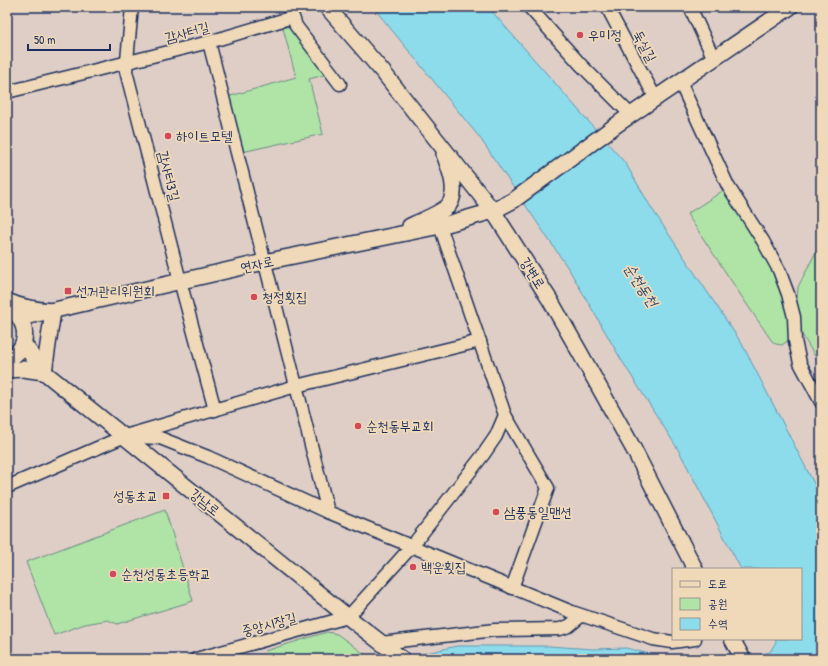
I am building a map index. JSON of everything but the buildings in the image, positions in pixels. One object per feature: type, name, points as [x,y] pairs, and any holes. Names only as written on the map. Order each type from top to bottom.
[{"type":"main road","name":"강변로","points":[[327,7],[383,72],[493,211],[550,300],[634,448],[694,568]]},
{"type":"main road","name":"연자로","points":[[20,318],[264,262],[440,226],[493,211],[514,200],[625,119],[790,7]]},
{"type":"main road","points":[[388,237],[438,213],[448,205],[453,194],[453,179],[440,143]]},
{"type":"main road","points":[[7,301],[17,306],[53,311],[44,372],[23,369],[7,370]]},
{"type":"main road","points":[[7,307],[14,311],[20,318],[24,327],[25,335],[19,351],[7,360]]},
{"type":"main road","name":"강남로","points":[[23,343],[44,372],[125,436],[348,618],[398,656]]},
{"type":"main road","points":[[733,640],[743,659]]},
{"type":"street","name":"감사터3길","points":[[132,7],[126,70],[215,410]]},
{"type":"street","points":[[529,7],[581,65],[625,119]]},
{"type":"street","name":"둑실길","points":[[607,7],[656,98]]},
{"type":"street","points":[[690,7],[714,59]]},
{"type":"street","name":"감사터길","points":[[7,92],[209,42],[293,16],[296,26],[340,84]]},
{"type":"street","points":[[209,42],[328,512]]},
{"type":"street","points":[[680,82],[728,186],[763,241],[779,270],[788,294],[794,317],[795,341],[800,363],[821,402]]},
{"type":"street","points":[[440,226],[505,415],[548,488],[512,588]]},
{"type":"street","points":[[7,487],[125,436],[296,386],[480,341]]},
{"type":"street","points":[[348,618],[412,546],[483,455],[496,436],[505,415]]},
{"type":"street","points":[[125,436],[160,438],[208,457],[328,512],[581,616],[654,639],[672,642],[687,640]]},
{"type":"street","points":[[381,643],[494,630],[560,629],[569,626],[581,616]]},
{"type":"street","name":"중앙시장길","points":[[196,659],[348,618]]},
{"type":"green space","points":[[289,26],[328,74],[309,79],[323,134],[242,152],[227,97],[296,77],[283,28]]},
{"type":"green space","points":[[724,190],[773,268],[788,309],[790,339],[782,345],[776,344],[772,341],[687,214]]},
{"type":"green space","points":[[821,242],[821,366],[801,333],[796,312],[798,287]]},
{"type":"green space","points":[[165,510],[193,601],[117,624],[108,620],[85,624],[54,635],[26,562]]},
{"type":"green space","points":[[327,632],[337,634],[370,658],[267,659],[265,651]]},
{"type":"water","name":"순천동천","points":[[373,7],[488,7],[626,164],[652,209],[742,344],[821,497],[821,659],[742,659],[770,652],[776,642],[775,640],[802,640],[802,568],[740,568],[679,451],[622,361],[570,271],[480,138]]},
{"type":"water","points":[[457,646],[548,646],[593,649],[626,648],[666,658],[687,659],[400,659]]},
{"type":"place","name":"우미정","points":[[580,35]]},
{"type":"place","name":"하이트모텔","points":[[168,136]]},
{"type":"place","name":"선거관리위원회","points":[[68,291]]},
{"type":"place","name":"청정횟집","points":[[254,297]]},
{"type":"place","name":"순천동부교회","points":[[358,426]]},
{"type":"place","name":"성동초교","points":[[166,496]]},
{"type":"place","name":"삼풍동일맨션","points":[[496,512]]},
{"type":"place","name":"백운횟집","points":[[413,567]]},
{"type":"place","name":"순천성동초등학교","points":[[113,574]]}]
